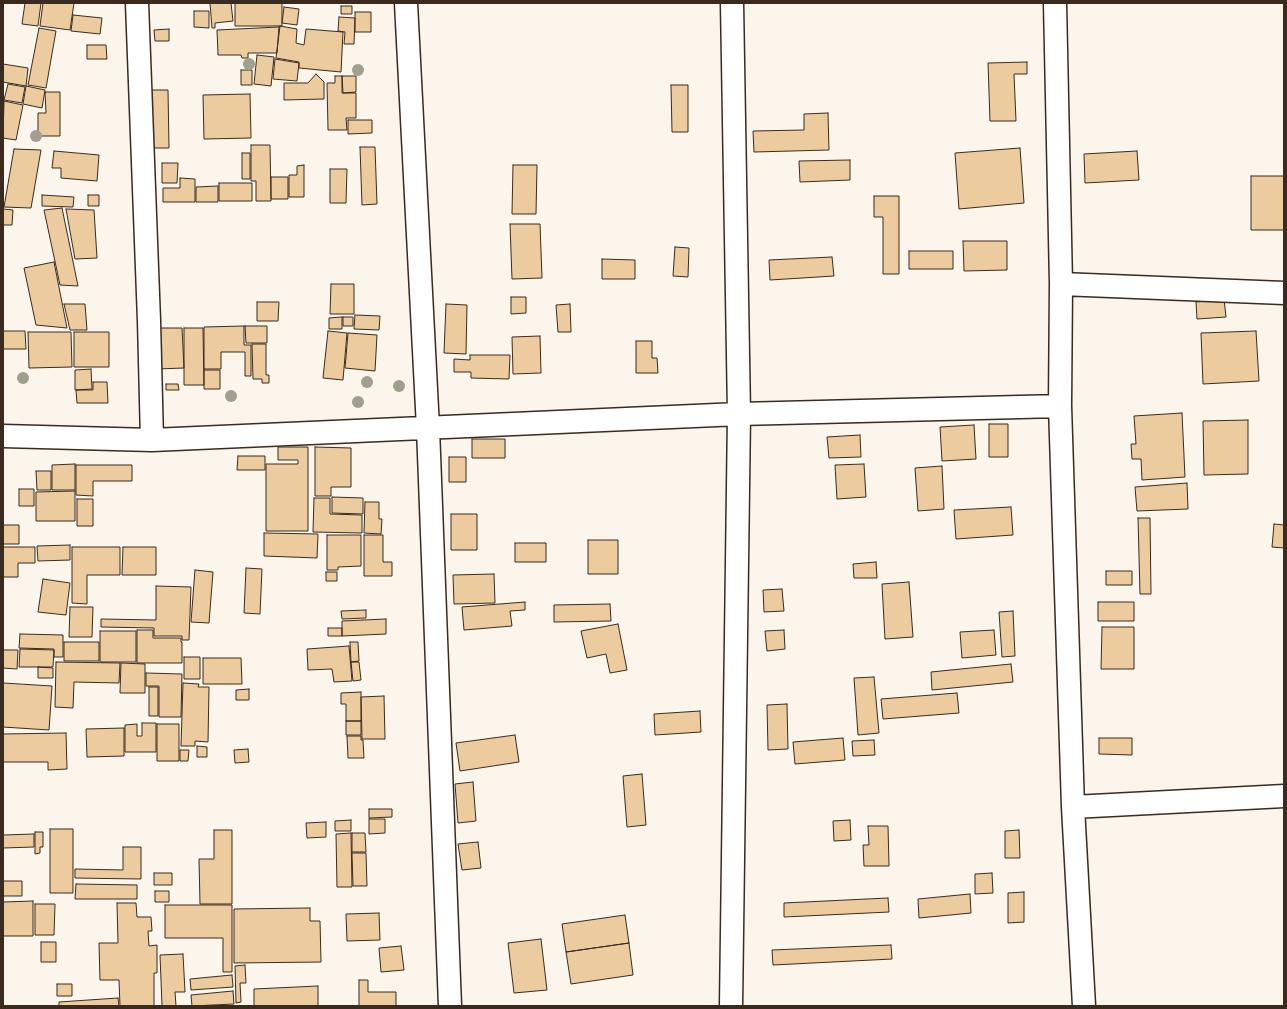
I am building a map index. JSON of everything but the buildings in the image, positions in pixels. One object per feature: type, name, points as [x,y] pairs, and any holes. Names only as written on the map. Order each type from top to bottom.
[{"type":"street","points":[[137,3],[152,440]]},
{"type":"street","points":[[406,3],[428,428],[450,1006]]},
{"type":"street","points":[[731,1006],[739,414],[732,3]]},
{"type":"street","points":[[1055,3],[1061,284],[1060,406],[1073,807],[1084,1006]]},
{"type":"street","points":[[1061,284],[1284,293]]},
{"type":"street","points":[[3,436],[152,440],[739,414],[1060,406]]},
{"type":"street","points":[[1073,807],[1284,796]]}]
